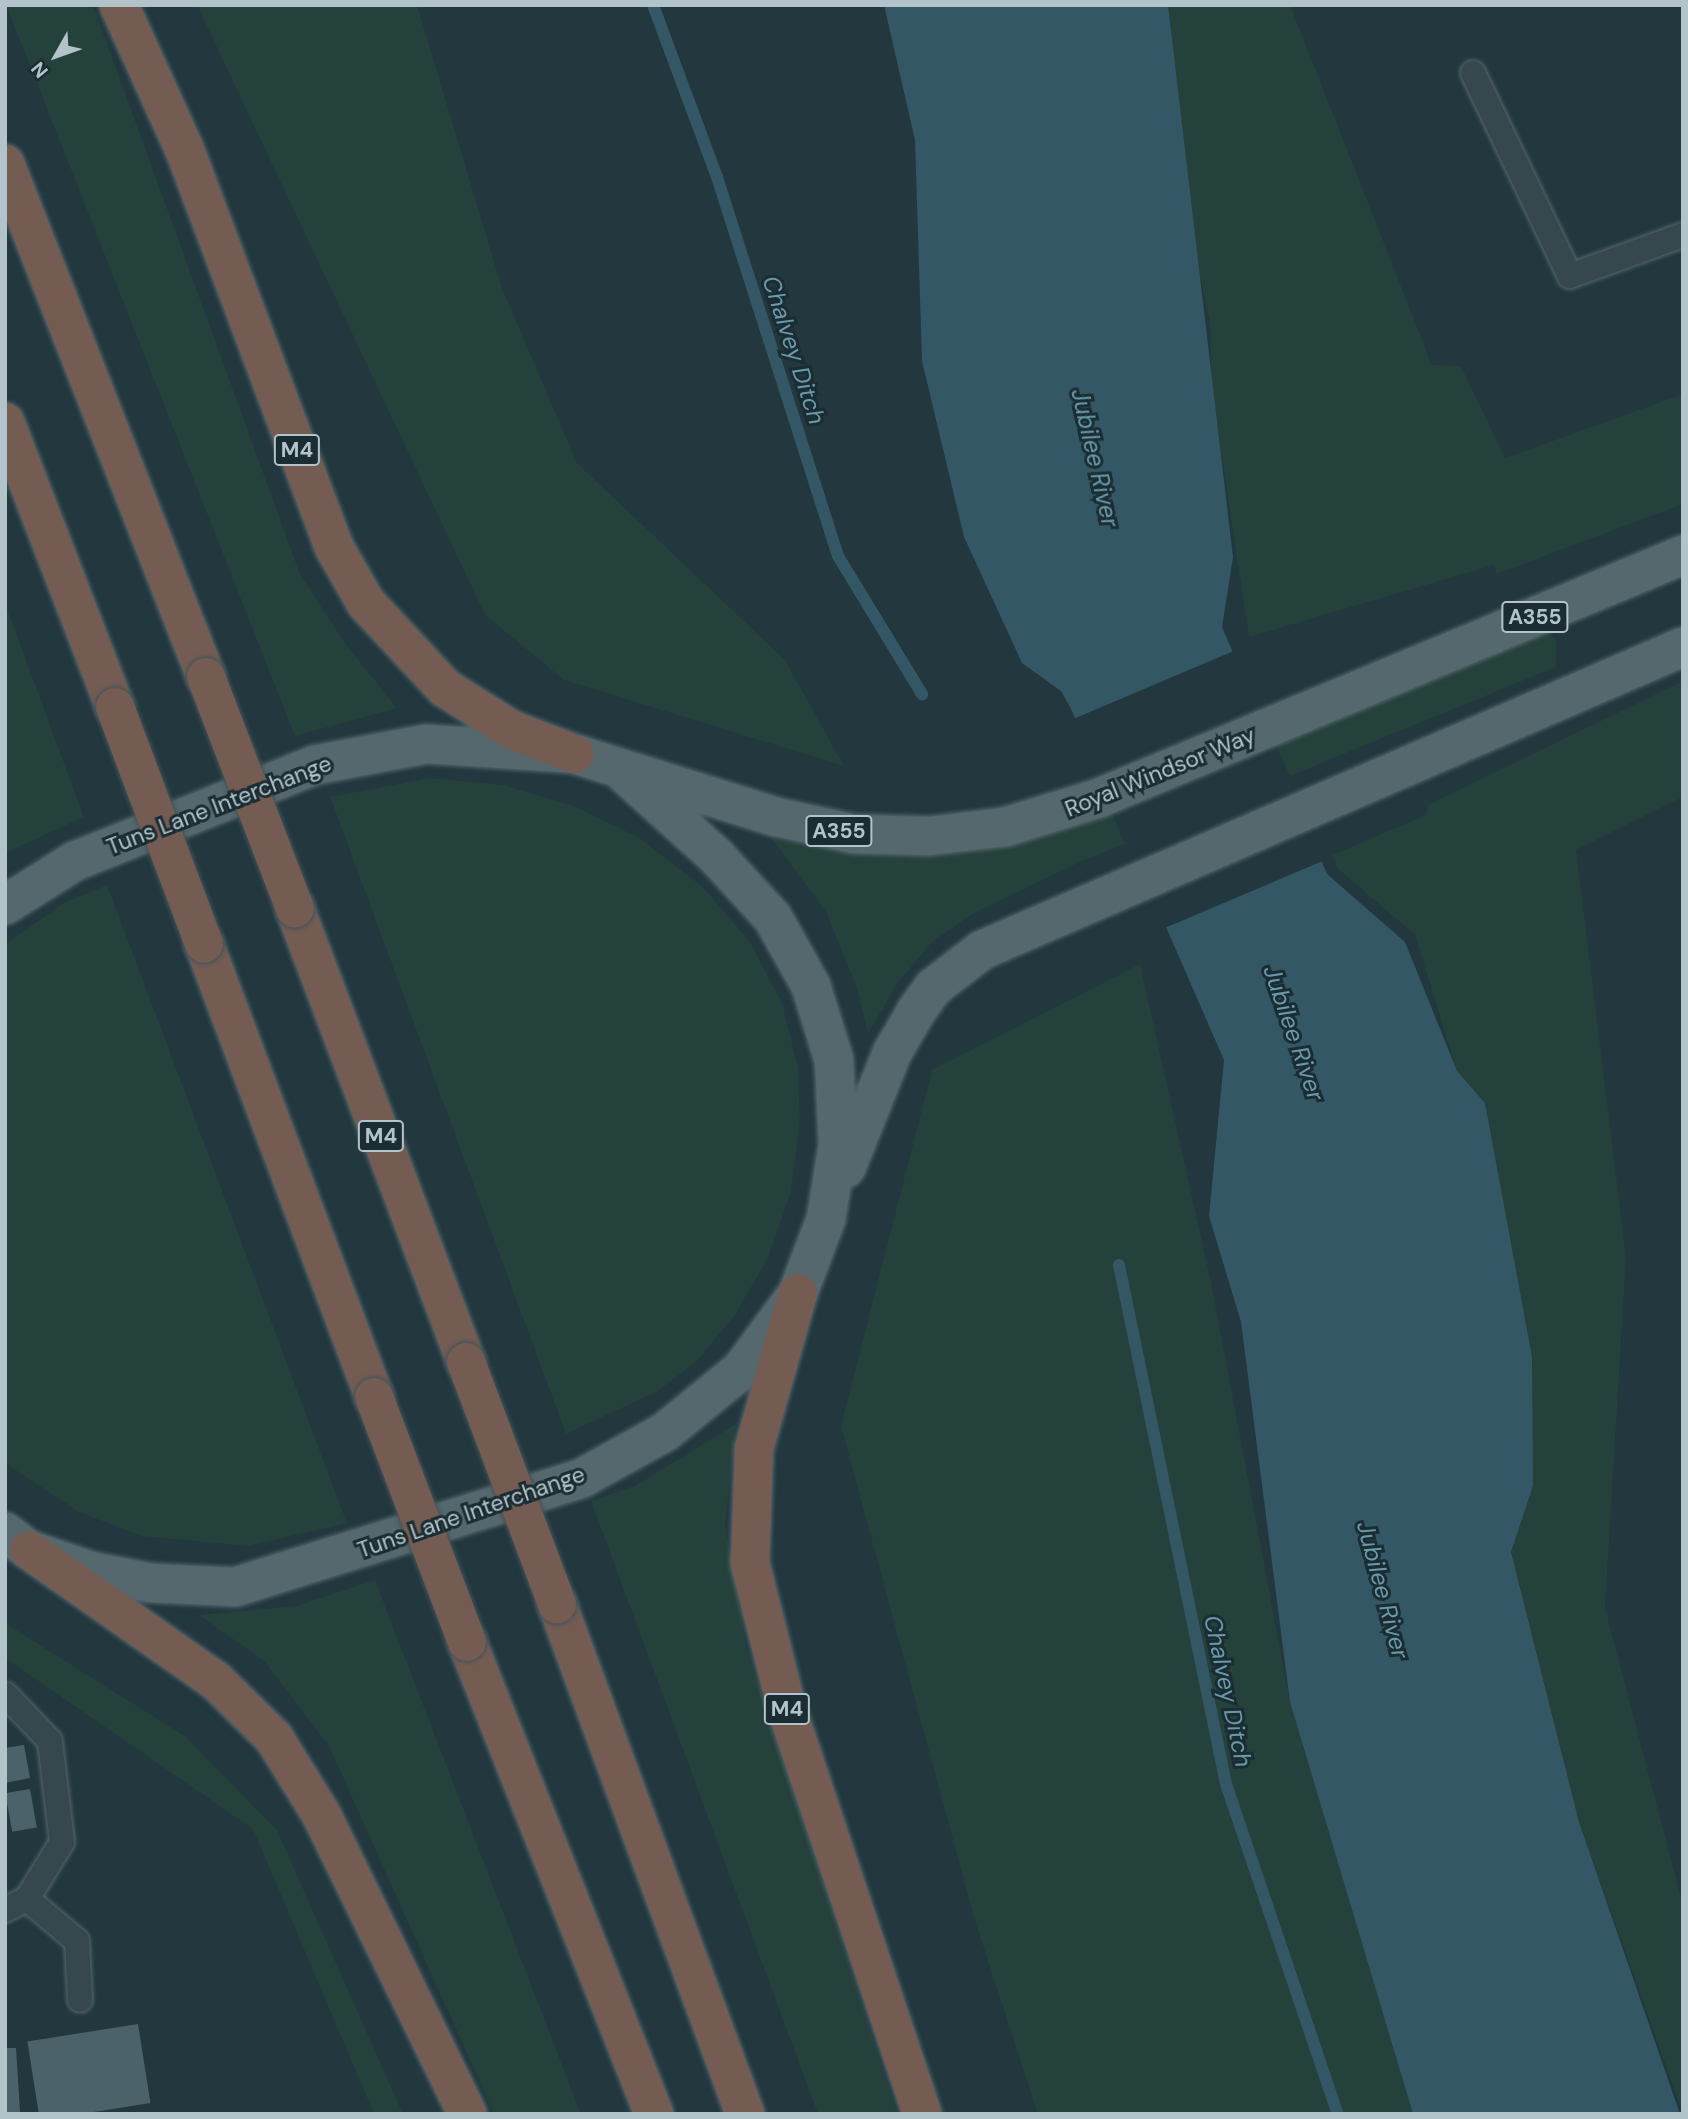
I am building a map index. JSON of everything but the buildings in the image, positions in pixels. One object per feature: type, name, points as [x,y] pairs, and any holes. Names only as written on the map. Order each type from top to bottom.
[{"type":"highway","name":"M4","points":[[119,5],[184,148],[325,524],[366,603],[445,688],[512,730],[575,754]]},
{"type":"highway","name":"M4","points":[[5,164],[295,909],[557,1604],[745,2114]]},
{"type":"highway","points":[[5,422],[467,1642],[654,2114]]},
{"type":"highway","name":"M4","points":[[798,1293],[754,1449],[750,1563],[788,1713],[922,2114]]},
{"type":"highway","points":[[14,1541],[215,1680],[274,1738],[321,1814],[467,2114]]},
{"type":"main road","name":"Royal Windsor Way","points":[[615,765],[776,817],[854,834],[967,833],[1070,809],[1683,555]]},
{"type":"main road","points":[[826,1219],[892,1053],[934,987],[982,950],[1431,752],[1683,647]]},
{"type":"main road","name":"Tuns Lane Interchange","points":[[5,905],[75,861],[315,765],[426,744],[575,754],[615,765],[747,887],[811,986],[834,1060],[838,1108],[826,1219],[798,1293],[741,1370],[705,1404],[582,1478],[235,1587],[151,1583],[14,1541]]},
{"type":"lane","points":[[1473,73],[1570,276],[1683,234]]},
{"type":"lane","points":[[5,1910],[27,1899],[62,1842],[50,1741],[6,1695]]},
{"type":"lane","points":[[27,1899],[77,1941],[80,2000]]},
{"type":"green space","points":[[6,5],[93,5],[300,574],[347,646],[397,708],[295,736]]},
{"type":"green space","points":[[197,5],[417,5],[502,288],[577,463],[785,660],[844,766],[564,680],[485,615]]},
{"type":"green space","points":[[1168,5],[1290,5],[1432,365],[1461,366],[1505,458],[1683,394],[1683,504],[1497,574],[1494,565],[1249,637],[1212,391],[1210,322],[1194,246]]},
{"type":"green space","points":[[5,603],[84,817],[5,853]]},
{"type":"green space","points":[[1543,631],[1556,639],[1556,667],[1080,862],[974,913],[933,941],[898,982],[868,1034],[857,988],[826,912],[773,840],[906,855],[983,848]]},
{"type":"green space","points":[[1683,681],[1683,797],[1576,850],[1626,1257],[1605,1608],[1683,1905],[1683,2114],[1579,1822],[1511,1552],[1533,1486],[1485,1103],[1457,1071],[1415,935],[1338,869],[1332,855],[1426,815],[1428,805]]},
{"type":"green space","points":[[430,778],[504,785],[574,806],[638,837],[703,887],[750,942],[782,1003],[798,1068],[800,1121],[791,1192],[768,1258],[735,1315],[697,1361],[658,1391],[566,1434],[330,797]]},
{"type":"green space","points":[[107,885],[347,1523],[248,1546],[141,1536],[79,1512],[5,1463],[5,944],[66,902]]},
{"type":"green space","points":[[1140,964],[1211,1282],[1290,1702],[1413,2114],[1038,2114],[975,1921],[841,1426],[932,1070]]},
{"type":"green space","points":[[736,1424],[725,1526],[746,1646],[897,2114],[818,2114],[591,1501],[635,1486]]},
{"type":"green space","points":[[375,1580],[581,2114],[494,2114],[329,1746],[264,1661],[199,1615],[296,1606]]},
{"type":"green space","points":[[5,1623],[186,1737],[277,1830],[403,2114],[374,2114],[253,1829],[5,1658]]},
{"type":"water","name":"Jubilee River","points":[[884,5],[1168,5],[1233,557],[1222,627],[1327,874],[1405,942],[1457,1071],[1485,1103],[1532,1357],[1533,1486],[1511,1552],[1579,1822],[1680,2114],[1413,2114],[1290,1702],[1241,1322],[1209,1216],[1224,1060],[1070,707],[1061,691],[1022,663],[964,537],[922,361],[915,140]]},
{"type":"pier","points":[[1236,650],[1325,860],[1161,929],[1072,720]]},
{"type":"waterway","name":"Chalvey Ditch","points":[[653,5],[717,177],[838,556],[922,694]]},
{"type":"waterway","name":"Chalvey Ditch","points":[[1119,1265],[1226,1784],[1338,2114]]}]
